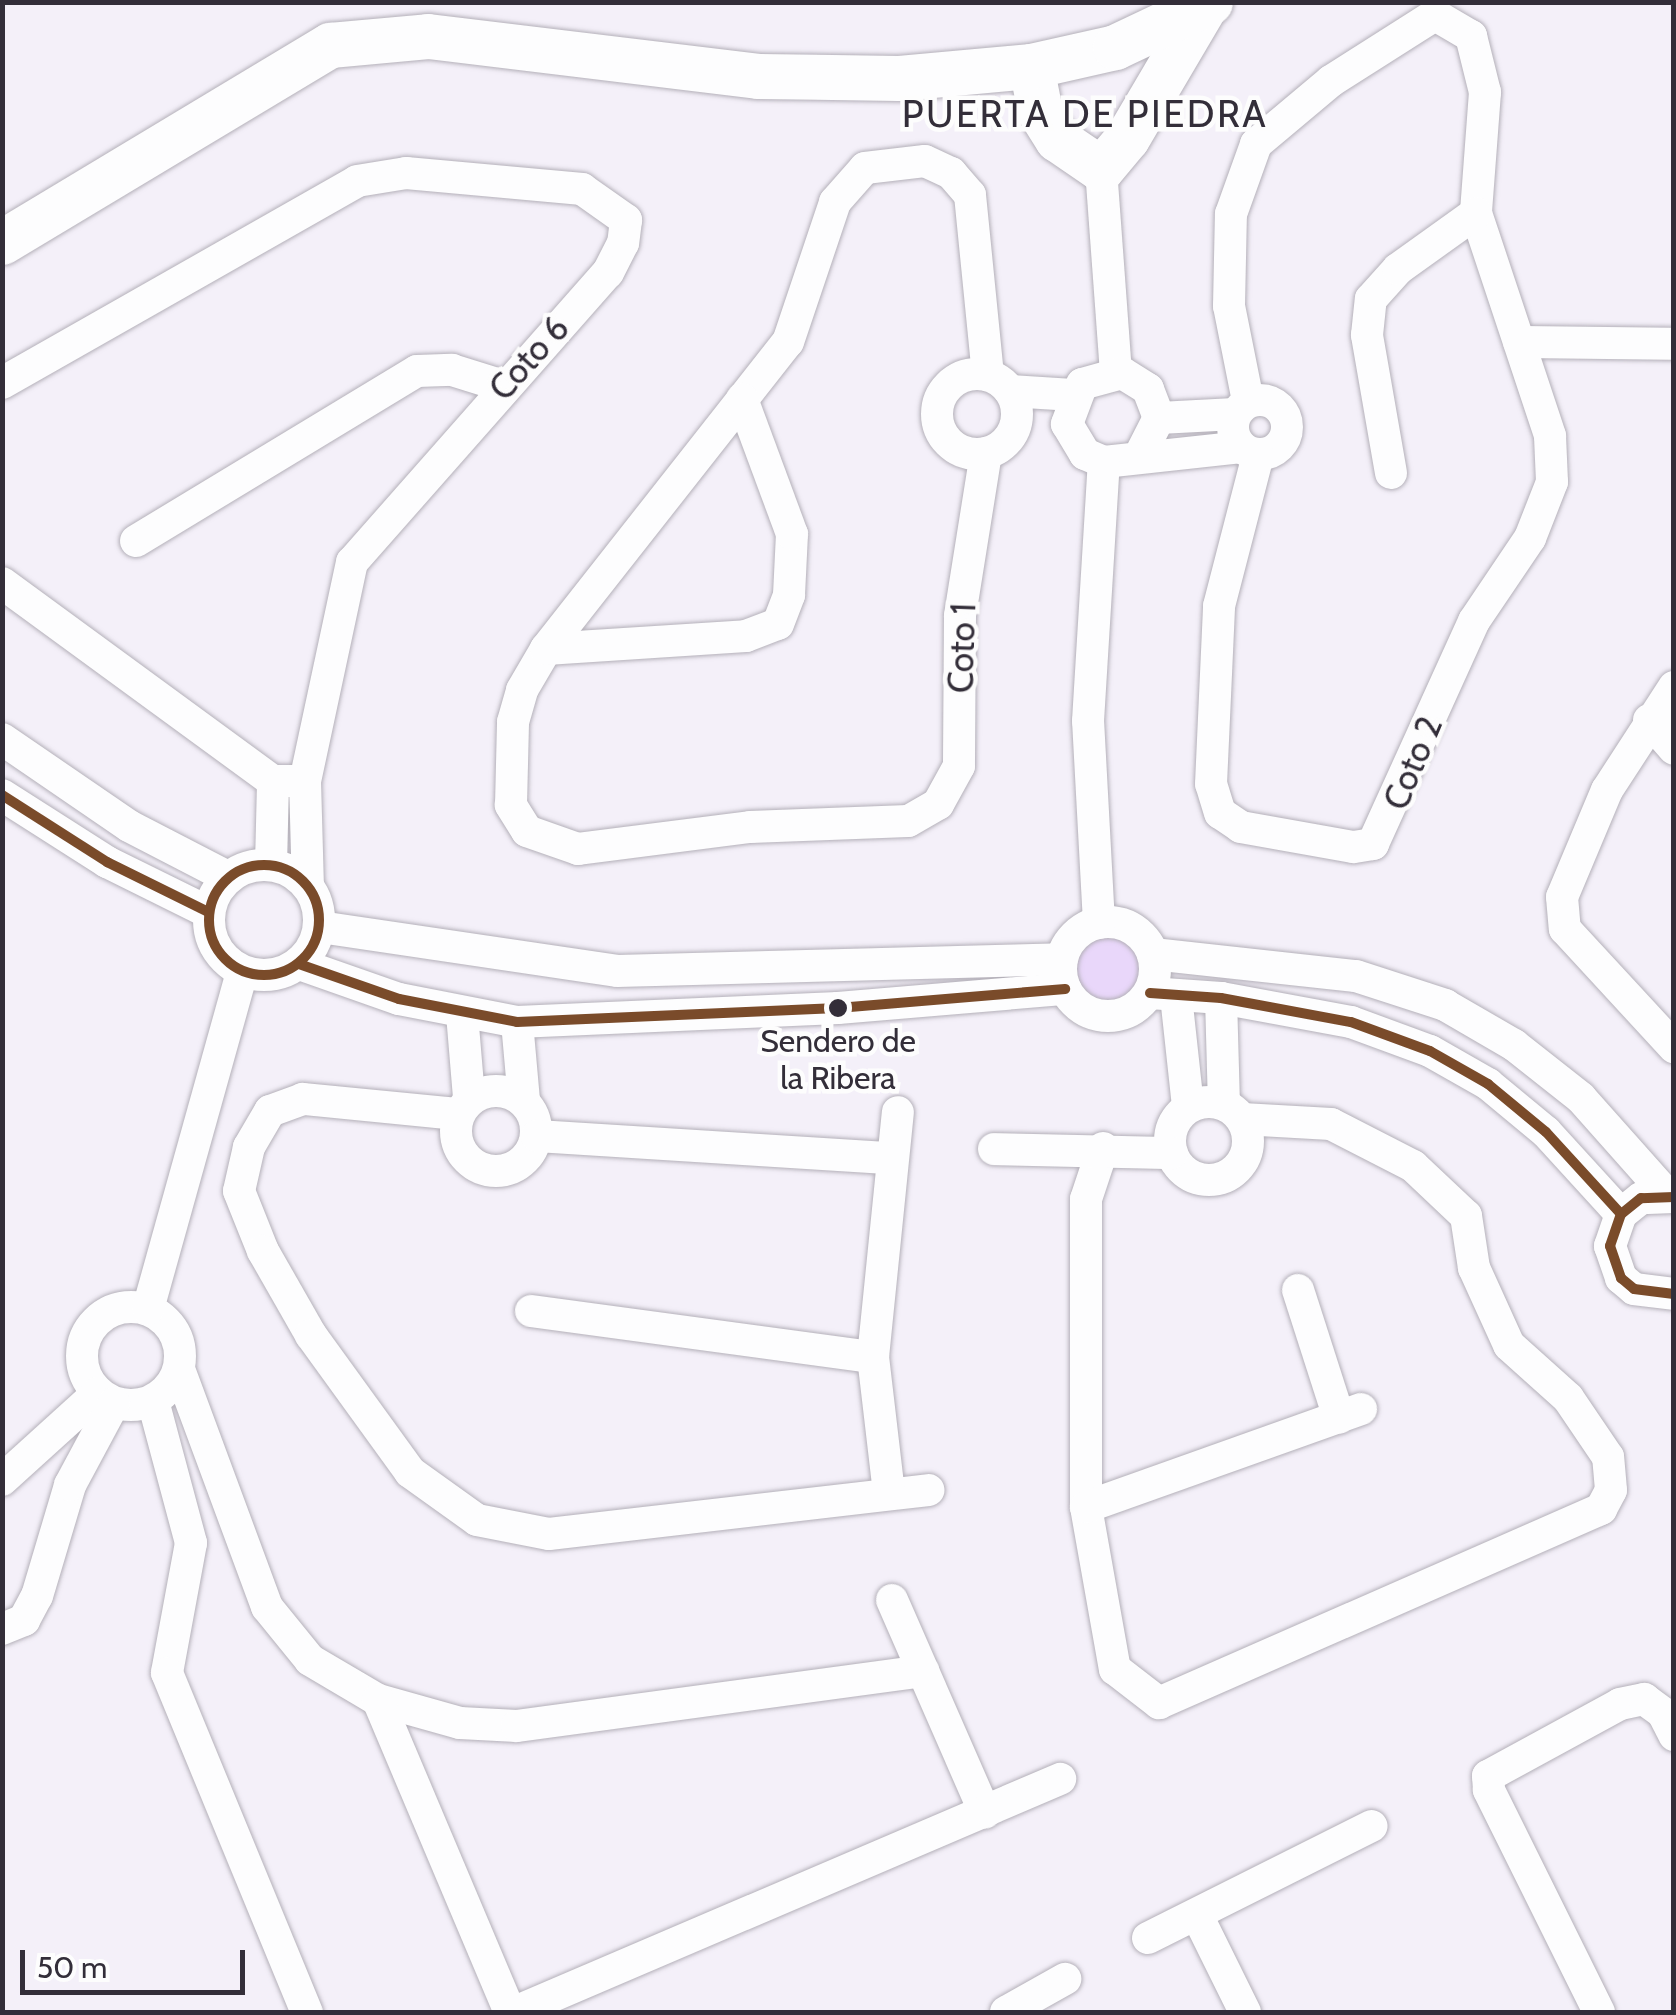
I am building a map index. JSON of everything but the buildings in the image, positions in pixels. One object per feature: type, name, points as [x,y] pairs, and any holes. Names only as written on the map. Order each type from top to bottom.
[{"type":"street","points":[[2,242],[330,45],[428,36],[758,76],[898,78],[1031,66],[1115,47],[1207,5]]},
{"type":"street","points":[[1116,373],[1101,169],[1128,138],[1144,104],[1207,5]]},
{"type":"street","points":[[1249,451],[1232,427],[1242,408],[1229,306],[1230,251],[1232,214],[1256,144],[1331,81],[1435,15],[1471,36],[1485,92],[1476,213],[1519,342],[1674,344]]},
{"type":"street","points":[[1115,47],[1144,104]]},
{"type":"street","points":[[1031,66],[1040,112],[1057,139],[1101,169]]},
{"type":"street","points":[[546,649],[788,342],[834,202],[848,180],[865,168],[924,161],[951,173],[970,196],[999,383],[1015,430]]},
{"type":"street","name":"Coto 6","points":[[2,382],[358,181],[406,173],[582,189],[626,220],[623,243],[608,272],[503,386],[352,562],[289,781]]},
{"type":"street","points":[[1391,473],[1366,335],[1371,299],[1398,269],[1476,213]]},
{"type":"street","name":"Coto 2","points":[[1249,451],[1219,606],[1210,784],[1220,813],[1242,827],[1354,847],[1373,844],[1474,621],[1530,538],[1552,482],[1550,436],[1519,342]]},
{"type":"street","points":[[136,541],[417,372],[452,370],[503,386]]},
{"type":"street","points":[[1072,439],[1073,395],[1093,376],[1116,373],[1148,389],[1158,418],[1142,453]]},
{"type":"street","points":[[1073,395],[999,383],[949,385],[937,408],[950,444],[986,454],[1015,430],[1072,439],[1104,462],[1142,453],[1249,451],[1282,444],[1286,418],[1266,400],[1242,408],[1158,418]]},
{"type":"street","points":[[546,649],[746,636],[778,624],[789,595],[792,534],[742,398]]},
{"type":"street","name":"Coto 1","points":[[546,649],[513,722],[511,805],[527,831],[578,849],[750,827],[908,821],[938,804],[959,766],[960,616],[986,454]]},
{"type":"street","points":[[1098,923],[1088,722],[1104,462]]},
{"type":"street","points":[[2,583],[289,781],[308,886],[320,927],[299,964],[271,976],[242,972],[216,947],[208,912],[228,878],[271,864],[308,886]]},
{"type":"street","points":[[1674,687],[1648,720],[1607,790],[1562,897],[1565,928],[1674,1047]]},
{"type":"street","points":[[1648,720],[1674,749]]},
{"type":"street","points":[[2,740],[129,826],[228,878]]},
{"type":"street","points":[[271,864],[289,781]]},
{"type":"street","points":[[2,795],[106,862],[208,912]]},
{"type":"street","points":[[1063,974],[1075,935],[1098,923],[1138,932],[1154,954],[1188,1108]]},
{"type":"street","points":[[320,927],[617,971],[1063,974],[1099,1016],[1128,1012],[1163,994],[1221,998],[1351,1022],[1430,1050],[1488,1084],[1546,1132],[1621,1214]]},
{"type":"street","points":[[1154,954],[1356,976],[1445,1006],[1514,1045],[1581,1098],[1670,1196]]},
{"type":"street","points":[[299,964],[462,1014],[518,1022],[838,1008],[1063,974]]},
{"type":"street","points":[[148,1309],[242,972]]},
{"type":"street","points":[[1188,1108],[1172,1128],[1172,1153],[1188,1174],[1227,1176],[1246,1157],[1233,1111],[1221,998]]},
{"type":"street","points":[[462,1014],[463,1106],[454,1134],[461,1152],[494,1172],[514,1168],[537,1136]]},
{"type":"street","points":[[518,1022],[524,1100],[537,1136]]},
{"type":"street","points":[[524,1100],[498,1092],[463,1106],[303,1099],[270,1110],[249,1147],[239,1191],[263,1251],[311,1335],[410,1472],[477,1520],[549,1534],[928,1490]]},
{"type":"street","points":[[1103,1148],[1086,1200],[1086,1507],[1115,1669],[1132,1688],[1159,1703],[1601,1509],[1611,1490],[1608,1457],[1568,1398],[1509,1345],[1474,1268],[1466,1216],[1414,1166],[1331,1124],[1188,1108]]},
{"type":"street","points":[[889,1493],[872,1357],[890,1158],[898,1112]]},
{"type":"street","points":[[537,1136],[890,1158]]},
{"type":"street","points":[[994,1149],[1103,1148],[1172,1153]]},
{"type":"street","points":[[1670,1196],[1641,1198],[1621,1214],[1610,1246],[1621,1278],[1651,1295],[1672,1300]]},
{"type":"street","points":[[1086,1507],[1350,1414],[1298,1290]]},
{"type":"street","points":[[106,1398],[82,1358],[94,1322],[129,1306],[148,1309],[176,1335],[179,1369],[246,1559],[267,1606],[310,1660],[378,1700],[460,1723],[517,1726],[923,1670]]},
{"type":"street","points":[[531,1311],[872,1357]]},
{"type":"street","points":[[152,1401],[179,1369]]},
{"type":"street","points":[[2,1629],[24,1620],[36,1596],[70,1485],[106,1398]]},
{"type":"street","points":[[2,1480],[106,1398],[152,1401]]},
{"type":"street","points":[[152,1401],[191,1543],[189,1572],[167,1673],[307,2012]]},
{"type":"street","points":[[189,1572],[246,1559]]},
{"type":"street","points":[[892,1600],[984,1814]]},
{"type":"street","points":[[1599,2012],[1489,1790],[1488,1776],[1620,1704],[1644,1699],[1663,1713],[1674,1735]]},
{"type":"street","points":[[378,1700],[512,2012],[984,1814],[1060,1778]]},
{"type":"street","points":[[1148,1938],[1198,1917],[1372,1826]]},
{"type":"street","points":[[1198,1917],[1245,2012]]},
{"type":"street","points":[[1018,2010],[1065,1980]]},
{"type":"shaded area","points":[[1109,922],[1127,926],[1142,936],[1152,951],[1156,969],[1152,987],[1142,1002],[1127,1012],[1109,1016],[1091,1012],[1076,1002],[1066,987],[1062,969],[1066,951],[1076,936],[1091,926]]},
{"type":"transit line","points":[[2,795],[107,862],[208,912]]},
{"type":"transit line","points":[[264,865],[285,869],[303,881],[315,899],[319,920],[315,941],[303,959],[285,971],[264,975],[243,971],[225,959],[213,941],[209,920],[213,899],[225,881],[243,869],[264,865]]},
{"type":"transit line","points":[[299,964],[399,999],[517,1022],[838,1008],[1065,989]]},
{"type":"transit line","points":[[1150,993],[1221,998],[1351,1022],[1430,1051],[1488,1084],[1546,1132],[1621,1214]]},
{"type":"transit line","points":[[1674,1197],[1641,1198],[1621,1214],[1610,1246],[1621,1278],[1634,1289],[1674,1294]]},
{"type":"place","name":"Sendero de la Ribera","points":[[838,1008]]},
{"type":"district","name":"PUERTA DE PIEDRA","points":[[1085,114]]}]
